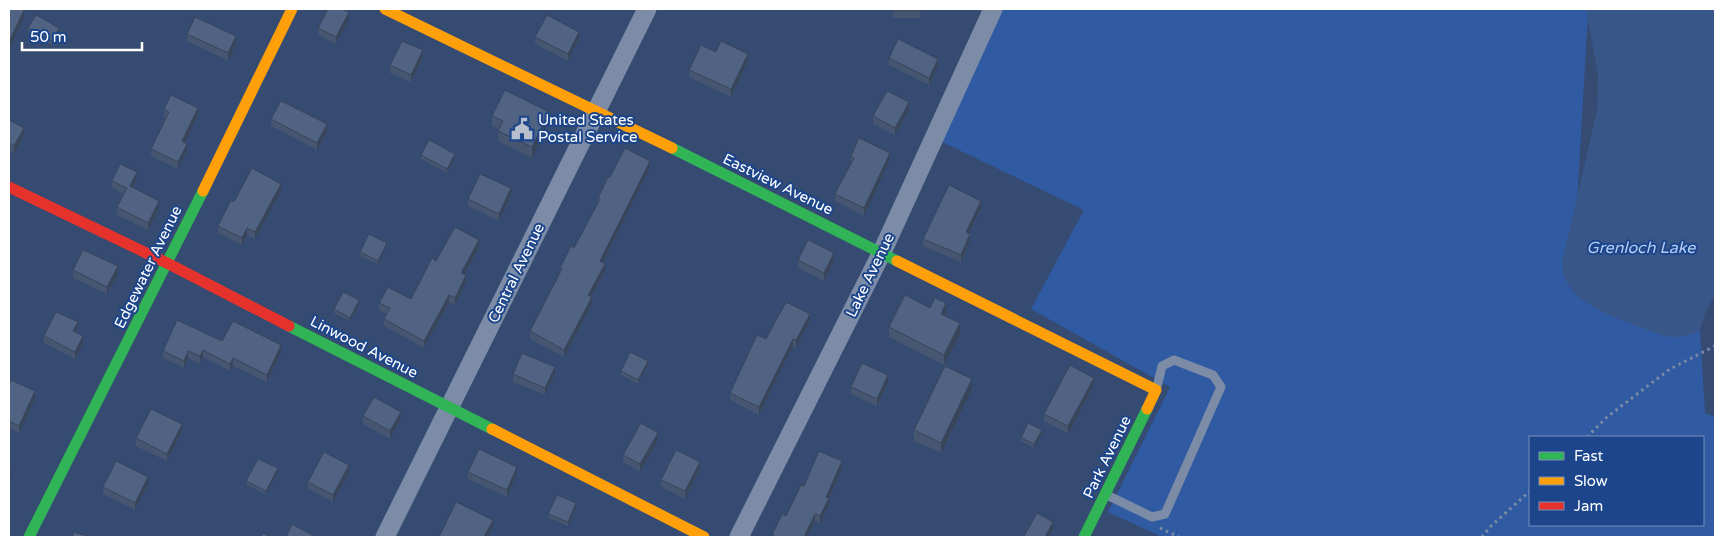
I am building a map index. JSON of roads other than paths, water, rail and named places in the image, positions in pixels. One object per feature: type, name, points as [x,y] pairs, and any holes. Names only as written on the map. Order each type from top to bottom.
[{"type":"street","name":"Edgewater Avenue","points":[[29,537],[292,9]]},
{"type":"street","name":"Eastview Avenue","points":[[385,9],[597,111],[1156,390]]},
{"type":"street","name":"Central Avenue","points":[[385,537],[647,9]]},
{"type":"street","name":"Lake Avenue","points":[[739,537],[882,252],[993,9]]},
{"type":"street","name":"Linwood Avenue","points":[[9,187],[167,263],[704,537]]},
{"type":"street","name":"Park Avenue","points":[[1084,537],[1156,390]]},
{"type":"lane","points":[[1106,495],[1152,517],[1165,514],[1221,387],[1213,374],[1174,360],[1162,366],[1156,390]]},
{"type":"water","name":"Grenloch Lake","points":[[1586,9],[1715,9],[1715,295],[1706,311],[1700,330],[1687,336],[1664,336],[1608,314],[1581,299],[1564,276],[1562,263],[1597,110],[1598,75]]},
{"type":"place","name":"United States Postal Service","points":[[522,129]]}]
